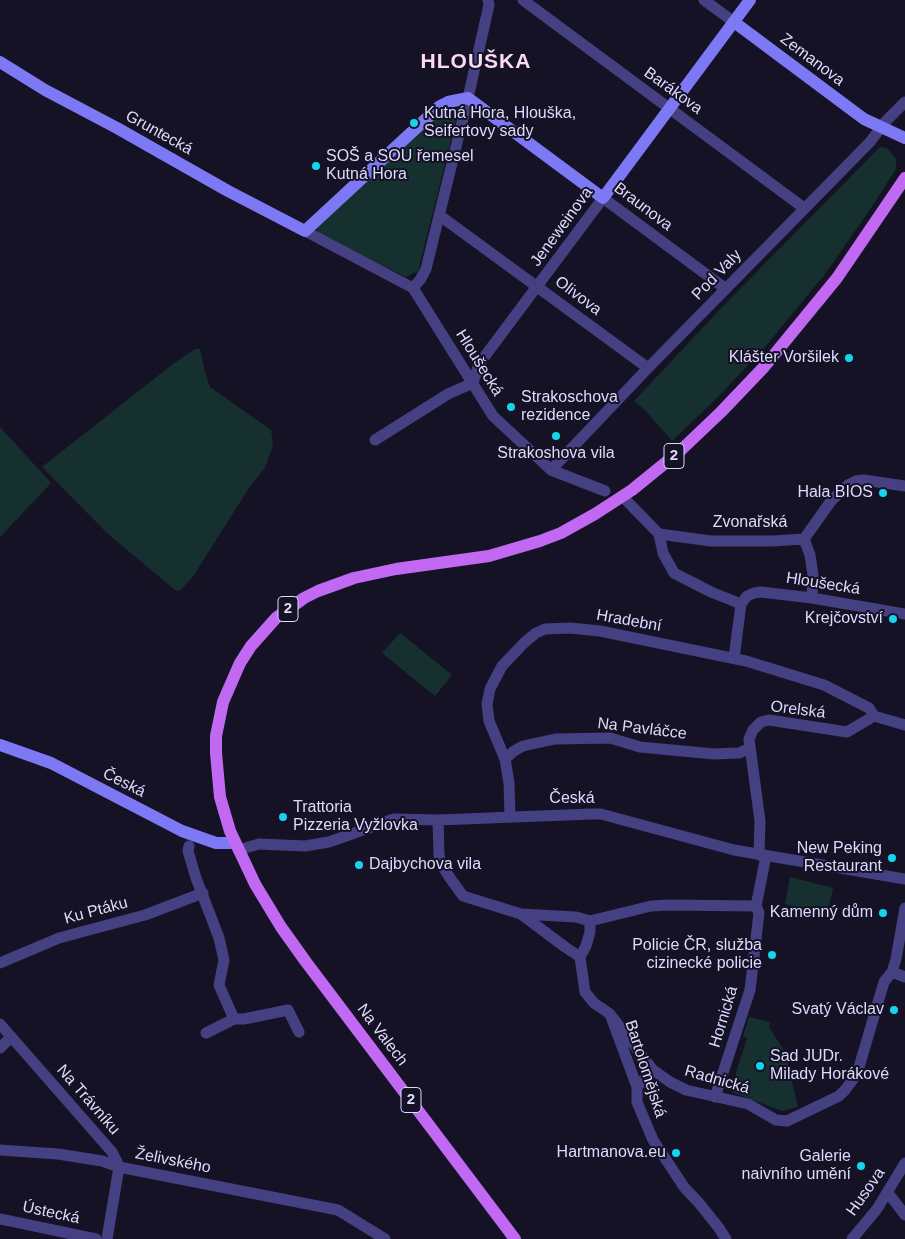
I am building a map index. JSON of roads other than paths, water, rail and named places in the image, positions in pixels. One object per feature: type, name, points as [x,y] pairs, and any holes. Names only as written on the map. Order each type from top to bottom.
[{"type":"main road","name":"2","points":[[237,846],[223,809],[218,783],[216,753],[218,722],[228,690],[240,663],[255,640],[276,618],[304,598],[354,578],[489,556],[540,541],[561,533],[623,497],[680,451],[764,367],[816,305],[848,262],[905,178]]},
{"type":"main road","name":"Na Valech","points":[[237,846],[269,907],[306,962],[515,1239]]},
{"type":"street","points":[[468,98],[448,102],[440,106],[305,231],[413,288],[420,280],[426,268],[468,98],[489,5],[488,0]]},
{"type":"street","name":"Barákova","points":[[523,0],[804,208]]},
{"type":"street","name":"Zemanova","points":[[704,0],[864,119],[905,138]]},
{"type":"street","name":"Jeneweinova","points":[[473,383],[479,364],[750,0]]},
{"type":"street","name":"Gruntecká","points":[[0,62],[45,90],[117,128],[228,191],[305,231]]},
{"type":"street","name":"Braunova","points":[[468,98],[726,289]]},
{"type":"street","name":"Pod Valy","points":[[551,470],[905,102]]},
{"type":"street","name":"Olivova","points":[[439,215],[648,368]]},
{"type":"street","name":"Hloušecká","points":[[413,288],[493,416],[551,470],[605,491]]},
{"type":"street","points":[[374,440],[448,394],[473,383]]},
{"type":"street","name":"Zvonařská","points":[[659,534],[711,540],[773,542],[804,539],[831,501],[848,485],[864,480],[905,486]]},
{"type":"street","points":[[623,497],[659,534],[663,553],[674,573],[710,592],[741,604],[734,658]]},
{"type":"street","points":[[804,539],[810,555],[813,575],[812,598]]},
{"type":"street","name":"Hloušecká","points":[[741,604],[747,596],[754,592],[761,592],[812,598],[905,614]]},
{"type":"street","name":"Hradební","points":[[510,816],[509,783],[505,759],[489,721],[487,704],[490,689],[502,666],[514,652],[536,633],[546,629],[570,628],[600,631],[734,658],[824,685],[869,708],[874,716],[905,725]]},
{"type":"street","name":"Orelská","points":[[763,856],[749,739],[753,730],[761,722],[776,721],[836,732],[847,732],[874,716]]},
{"type":"street","name":"Na Pavláčce","points":[[505,759],[523,746],[555,738],[610,738],[640,747],[714,754],[739,753],[750,748]]},
{"type":"street","name":"Česká","points":[[0,745],[51,763],[182,831],[216,843],[237,846],[259,844],[305,846],[329,842],[394,819],[438,820],[601,814],[696,841],[763,856],[905,880]]},
{"type":"street","points":[[438,820],[438,854],[440,862],[464,896],[521,914],[576,917],[590,921],[659,905],[756,906]]},
{"type":"street","points":[[188,846],[188,851],[218,934],[224,960],[219,985],[234,1019]]},
{"type":"street","name":"Hornická","points":[[715,1097],[750,990],[760,913],[756,906],[763,856]]},
{"type":"street","name":"Ku Ptáku","points":[[0,963],[59,938],[145,915],[203,893]]},
{"type":"street","name":"Radnická","points":[[610,1014],[653,1070],[678,1087],[748,1104],[776,1120],[787,1121],[838,1096],[846,1090],[857,1074],[884,982],[892,972],[905,908]]},
{"type":"street","points":[[521,914],[580,957],[588,939],[590,921]]},
{"type":"street","name":"Bartolomějská","points":[[580,957],[585,992],[594,1003],[610,1014],[637,1087],[637,1102],[652,1140],[684,1187],[699,1203],[726,1239]]},
{"type":"street","points":[[892,972],[905,977]]},
{"type":"street","points":[[206,1033],[234,1019],[244,1019],[288,1010],[299,1032]]},
{"type":"street","name":"Na Trávníku","points":[[0,1024],[112,1152],[119,1167]]},
{"type":"street","points":[[0,1048],[11,1037]]},
{"type":"street","points":[[637,1087],[653,1070]]},
{"type":"street","name":"Želivského","points":[[0,1150],[58,1154],[102,1161],[119,1167],[338,1210],[384,1239]]},
{"type":"street","name":"Husova","points":[[852,1239],[888,1193],[905,1163]]},
{"type":"street","points":[[107,1239],[119,1167]]},
{"type":"street","points":[[888,1193],[905,1215]]},
{"type":"street","name":"Ústecká","points":[[0,1219],[96,1239]]},
{"type":"place","name":"Kutná Hora, Hlouška, Seifertovy sady","points":[[414,123]]},
{"type":"place","name":"SOŠ a SOU řemesel Kutná Hora","points":[[316,166]]},
{"type":"place","name":"Klášter Voršilek","points":[[849,358]]},
{"type":"place","name":"Strakoschova rezidence","points":[[511,407]]},
{"type":"place","name":"Strakoshova vila","points":[[556,436]]},
{"type":"place","name":"Hala BIOS","points":[[883,493]]},
{"type":"place","name":"Krejčovství","points":[[893,619]]},
{"type":"place","name":"Trattoria Pizzeria Vyžlovka","points":[[283,817]]},
{"type":"place","name":"New Peking Restaurant","points":[[892,858]]},
{"type":"place","name":"Dajbychova vila","points":[[359,865]]},
{"type":"place","name":"Kamenný dům","points":[[883,913]]},
{"type":"place","name":"Policie ČR, služba cizinecké policie","points":[[772,955]]},
{"type":"place","name":"Svatý Václav","points":[[894,1010]]},
{"type":"place","name":"Sad JUDr. Milady Horákové","points":[[760,1066]]},
{"type":"place","name":"Hartmanova.eu","points":[[676,1153]]},
{"type":"place","name":"Galerie naivního umění","points":[[861,1166]]},
{"type":"district","name":"HLOUŠKA","points":[[476,62]]}]
